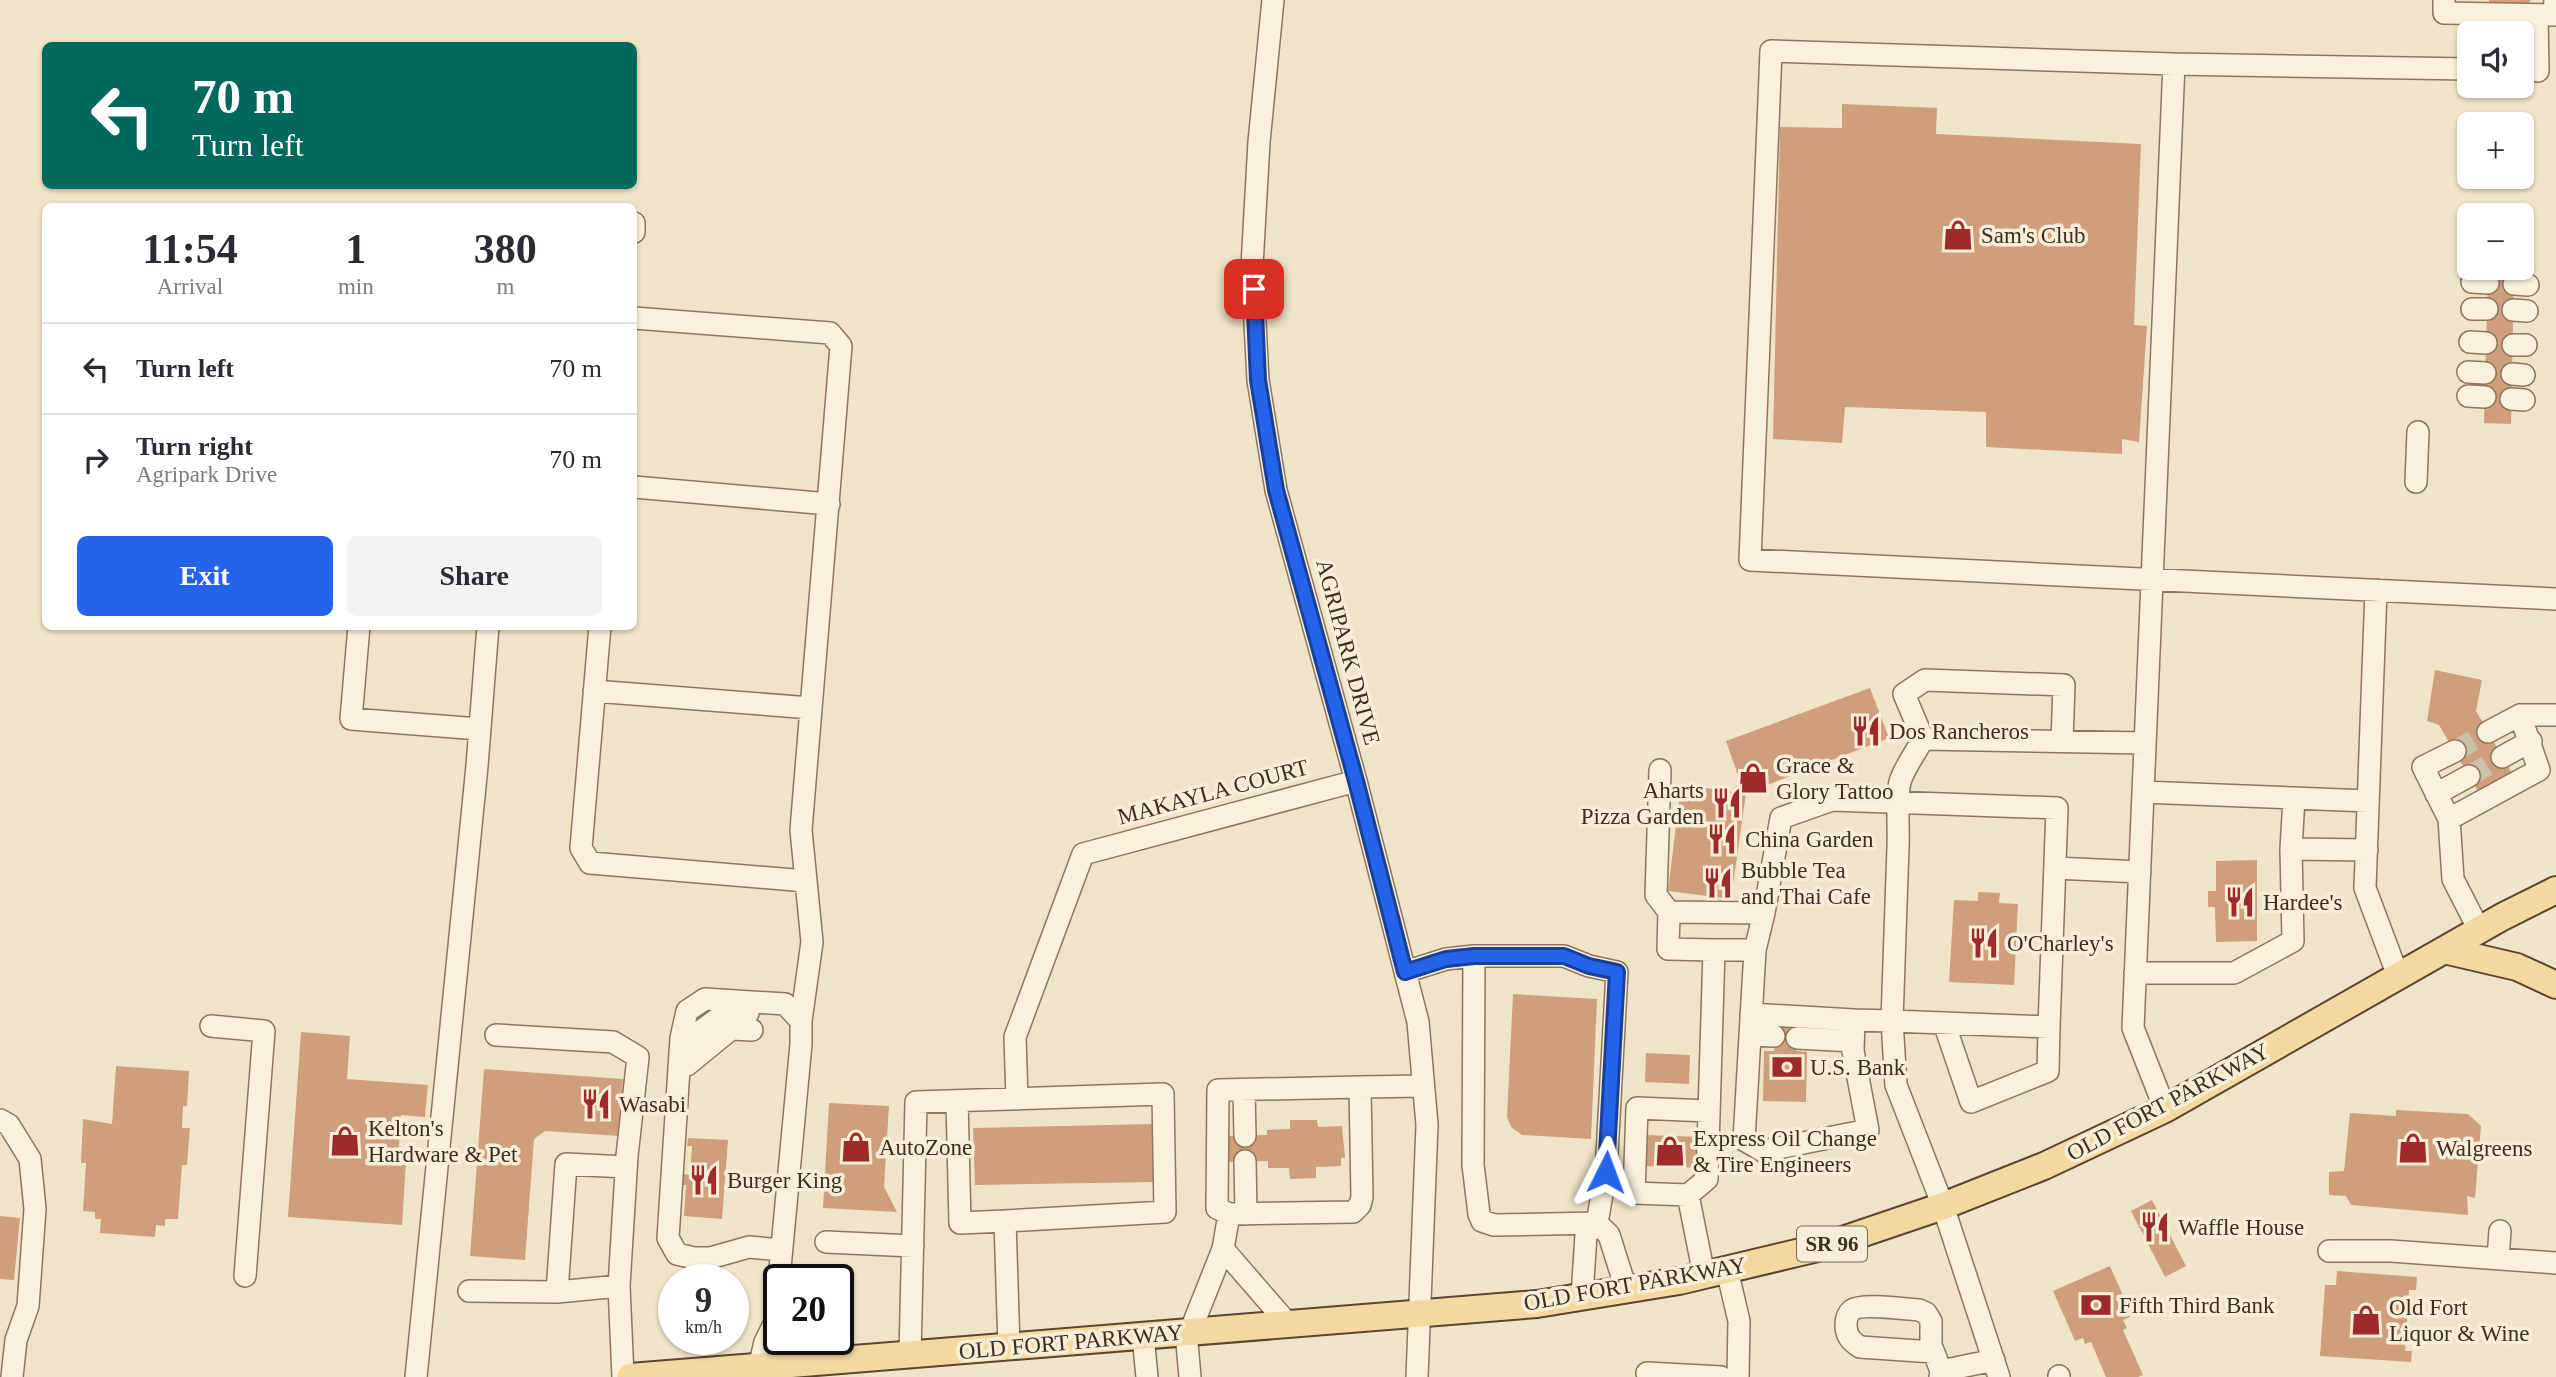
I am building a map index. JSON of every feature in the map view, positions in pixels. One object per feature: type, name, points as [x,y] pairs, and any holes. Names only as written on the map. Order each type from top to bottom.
[{"type":"main road","name":"OLD FORT PARKWAY","points":[[636,1377],[760,1372],[910,1354],[1537,1304],[1716,1273],[1822,1247],[1943,1206],[2044,1166],[2165,1109],[2479,930],[2556,890]]},
{"type":"main road","points":[[2444,950],[2517,967],[2556,985]]},
{"type":"street","name":"AGRIPARK DRIVE","points":[[1273,0],[1259,142],[1252,266],[1258,380],[1276,490],[1356,781],[1418,1022],[1427,1125],[1417,1377]]},
{"type":"street","points":[[2444,0],[2444,13],[2538,15],[2554,15],[2555,0]]},
{"type":"street","points":[[2538,15],[2539,71]]},
{"type":"street","points":[[2457,69],[2174,64],[1771,51],[1750,560],[2556,599]]},
{"type":"street","points":[[2165,1109],[2133,1028],[2174,64]]},
{"type":"street","points":[[637,317],[830,333],[841,346],[801,830],[812,942],[801,1021],[780,1264]]},
{"type":"street","points":[[2416,482],[2418,432]]},
{"type":"street","points":[[637,487],[829,504]]},
{"type":"street","points":[[2376,590],[2365,888],[2398,976]]},
{"type":"street","points":[[359,630],[351,719],[479,729]]},
{"type":"street","points":[[416,1377],[488,630]]},
{"type":"street","points":[[600,630],[581,848],[590,863],[806,881]]},
{"type":"street","points":[[1923,739],[1904,694],[1925,680],[2064,685],[2062,741]]},
{"type":"street","points":[[594,691],[811,708]]},
{"type":"street","points":[[2449,820],[2539,769],[2520,715]]},
{"type":"street","points":[[2488,732],[2520,715],[2556,715]]},
{"type":"street","points":[[1923,739],[2145,743]]},
{"type":"street","points":[[1923,739],[1900,782],[1892,1021],[1896,1084],[1943,1206],[1997,1368],[1938,1367]]},
{"type":"street","points":[[2502,757],[2530,741]]},
{"type":"street","points":[[2455,751],[2423,767],[2449,820],[2454,878],[2479,930]]},
{"type":"street","points":[[1660,770],[1656,895],[1669,912],[1668,949],[1755,950]]},
{"type":"street","points":[[2436,794],[2469,776]]},
{"type":"street","name":"MAKAYLA COURT","points":[[1017,1099],[1015,1037],[1083,854],[1356,781]]},
{"type":"street","points":[[2143,792],[2368,801]]},
{"type":"street","points":[[2135,973],[2234,973],[2293,941],[2291,849],[2294,798]]},
{"type":"street","points":[[1853,1031],[1853,1051],[1868,1130],[1763,1151],[1744,1140],[1755,950],[1781,818],[1832,800],[2057,808],[2048,1071],[1971,1102],[1944,1023]]},
{"type":"street","points":[[2291,849],[2367,850]]},
{"type":"street","points":[[2055,868],[2140,872]]},
{"type":"street","points":[[1669,912],[1764,913]]},
{"type":"street","points":[[1707,1111],[1637,1108],[1634,1193],[1688,1195],[1707,1179],[1714,950]]},
{"type":"street","points":[[1474,956],[1474,1165],[1482,1221],[1494,1225],[1597,1223],[1609,1235],[1626,1289]]},
{"type":"street","points":[[1405,972],[1446,959],[1474,956],[1564,956],[1589,966],[1617,972],[1606,1172],[1597,1223],[1586,1235],[1582,1296]]},
{"type":"street","points":[[781,1250],[749,1247],[710,1258],[677,1254],[668,1238],[676,1088],[681,1038],[687,1011],[705,999],[785,1004],[801,1021]]},
{"type":"street","points":[[701,1258],[676,1234],[688,1045],[694,1036],[727,1012],[753,1021]]},
{"type":"street","points":[[1797,1038],[1853,1031],[1892,1021],[2049,1027]]},
{"type":"street","points":[[1751,1024],[1853,1031]]},
{"type":"street","points":[[1751,1024],[1774,1036]]},
{"type":"street","points":[[211,1026],[264,1031],[245,1276]]},
{"type":"street","points":[[496,1035],[613,1041],[638,1057],[626,1167],[619,1286],[636,1377]]},
{"type":"street","points":[[1360,1087],[1362,1197],[1360,1205],[1353,1212],[1238,1214],[1217,1209],[1218,1090],[1244,1090],[1360,1087],[1423,1086]]},
{"type":"street","points":[[1244,1090],[1245,1136]]},
{"type":"street","points":[[910,1354],[916,1102],[1163,1094],[1165,1212],[960,1223],[957,1101]]},
{"type":"street","points":[[0,1120],[9,1125],[30,1158],[36,1209],[28,1306],[16,1340],[12,1377]]},
{"type":"street","points":[[1190,1377],[1189,1332],[1238,1214],[1245,1161]]},
{"type":"street","points":[[557,1292],[566,1164],[626,1167]]},
{"type":"street","points":[[1688,1195],[1716,1273],[1738,1321],[1738,1377]]},
{"type":"street","points":[[1005,1221],[1009,1347]]},
{"type":"street","points":[[2498,1259],[2500,1231]]},
{"type":"street","points":[[826,1242],[913,1246]]},
{"type":"street","points":[[1223,1250],[1288,1324]]},
{"type":"street","points":[[2329,1251],[2391,1251],[2556,1263]]},
{"type":"street","points":[[469,1291],[557,1292],[619,1286]]},
{"type":"street","points":[[1143,1336],[1147,1377]]},
{"type":"street","points":[[760,1372],[763,1354]]},
{"type":"street","points":[[1647,1373],[1721,1377]]},
{"type":"building","points":[[2489,0],[2531,0],[2528,4]]},
{"type":"building","name":"Sam's Club","points":[[1842,104],[1937,108],[1936,134],[2141,144],[2134,325],[2147,326],[2139,442],[2122,439],[2122,454],[1986,447],[1986,412],[1845,407],[1842,443],[1773,439],[1780,127],[1842,128]]},
{"type":"building","points":[[2488,280],[2514,280],[2511,424],[2484,423]]},
{"type":"building","points":[[2435,670],[2482,680],[2476,711],[2514,777],[2479,793],[2439,725],[2427,721]]},
{"type":"building","points":[[1870,688],[1889,738],[1746,793],[1731,899],[1668,891],[1681,784],[1732,792],[1740,781],[1726,741]]},
{"type":"building","points":[[2257,860],[2257,941],[2216,942],[2215,907],[2208,907],[2208,891],[2216,891],[2216,861]]},
{"type":"building","name":"O'Charley's","points":[[1978,892],[2000,893],[1999,903],[2018,904],[2014,985],[1949,982],[1954,900],[1978,901]]},
{"type":"building","points":[[1513,994],[1597,999],[1591,1139],[1522,1135],[1511,1127],[1507,1117]]},
{"type":"building","points":[[1775,1023],[1797,1023],[1797,1051],[1807,1052],[1806,1102],[1763,1101],[1764,1051],[1774,1051]]},
{"type":"building","points":[[301,1032],[350,1036],[347,1079],[428,1085],[425,1117],[401,1115],[398,1161],[406,1161],[402,1225],[288,1217]]},
{"type":"building","points":[[1646,1053],[1690,1055],[1689,1084],[1645,1082]]},
{"type":"building","points":[[116,1066],[189,1071],[187,1106],[183,1106],[182,1128],[190,1128],[187,1165],[182,1165],[178,1219],[165,1219],[165,1226],[156,1225],[155,1237],[100,1233],[101,1219],[95,1219],[95,1212],[83,1211],[86,1163],[81,1163],[83,1119],[112,1124]]},
{"type":"building","points":[[484,1069],[623,1079],[619,1136],[545,1131],[534,1139],[525,1260],[470,1256]]},
{"type":"building","name":"AutoZone","points":[[829,1103],[889,1106],[884,1187],[897,1212],[823,1208]]},
{"type":"building","name":"Walgreens","points":[[2396,1110],[2468,1114],[2481,1126],[2475,1198],[2467,1196],[2468,1215],[2351,1205],[2346,1196],[2329,1195],[2329,1172],[2344,1171],[2350,1113],[2396,1116]]},
{"type":"building","points":[[1290,1120],[1317,1120],[1318,1127],[1342,1126],[1345,1158],[1341,1158],[1341,1166],[1316,1167],[1316,1178],[1290,1179],[1289,1168],[1268,1168],[1268,1161],[1223,1162],[1222,1136],[1267,1135],[1267,1130],[1290,1129]]},
{"type":"building","points":[[1153,1124],[1154,1182],[975,1185],[973,1128]]},
{"type":"building","points":[[1646,1135],[1702,1137],[1701,1168],[1645,1166]]},
{"type":"building","name":"Burger King","points":[[688,1138],[728,1140],[722,1219],[684,1216],[686,1185],[683,1185],[683,1174],[690,1175],[692,1146],[687,1146]]},
{"type":"building","points":[[2152,1200],[2186,1266],[2165,1277],[2131,1211]]},
{"type":"building","points":[[0,1216],[20,1218],[14,1280],[0,1279]]},
{"type":"building","points":[[2110,1266],[2132,1316],[2123,1320],[2127,1328],[2123,1330],[2143,1375],[2138,1377],[2106,1377],[2091,1342],[2085,1344],[2083,1338],[2075,1341],[2053,1291]]},
{"type":"building","points":[[2337,1271],[2417,1277],[2416,1290],[2409,1290],[2405,1351],[2412,1351],[2411,1362],[2320,1356],[2325,1285],[2336,1285]]},
{"type":"tunnel","points":[[2455,751],[2488,732]]},
{"type":"tunnel","points":[[2469,776],[2502,757]]},
{"type":"place","name":"Sam's Club","points":[[1958,235]]},
{"type":"place","name":"Dos Rancheros","points":[[1866,731]]},
{"type":"place","name":"Grace & Glory Tattoo","points":[[1753,778]]},
{"type":"place","name":"Aharts Pizza Garden","points":[[1727,803]]},
{"type":"place","name":"China Garden","points":[[1722,839]]},
{"type":"place","name":"Bubble Tea and Thai Cafe","points":[[1718,883]]},
{"type":"place","name":"Hardee's","points":[[2240,902]]},
{"type":"place","name":"O'Charley's","points":[[1984,943]]},
{"type":"place","name":"U.S. Bank","points":[[1787,1067]]},
{"type":"place","name":"Wasabi","points":[[596,1104]]},
{"type":"place","name":"Kelton's Hardware & Pet","points":[[345,1141]]},
{"type":"place","name":"AutoZone","points":[[856,1147]]},
{"type":"place","name":"Walgreens","points":[[2413,1148]]},
{"type":"place","name":"Express Oil Change & Tire Engineers","points":[[1670,1151]]},
{"type":"place","name":"Burger King","points":[[704,1180]]},
{"type":"place","name":"Waffle House","points":[[2155,1227]]},
{"type":"place","name":"Fifth Third Bank","points":[[2096,1305]]},
{"type":"place","name":"Old Fort Liquor & Wine","points":[[2366,1320]]},
{"type":"route","points":[[1254,289],[1258,380],[1276,490],[1405,972],[1446,959],[1474,956],[1564,956],[1589,966],[1617,972],[1606,1172]]}]
